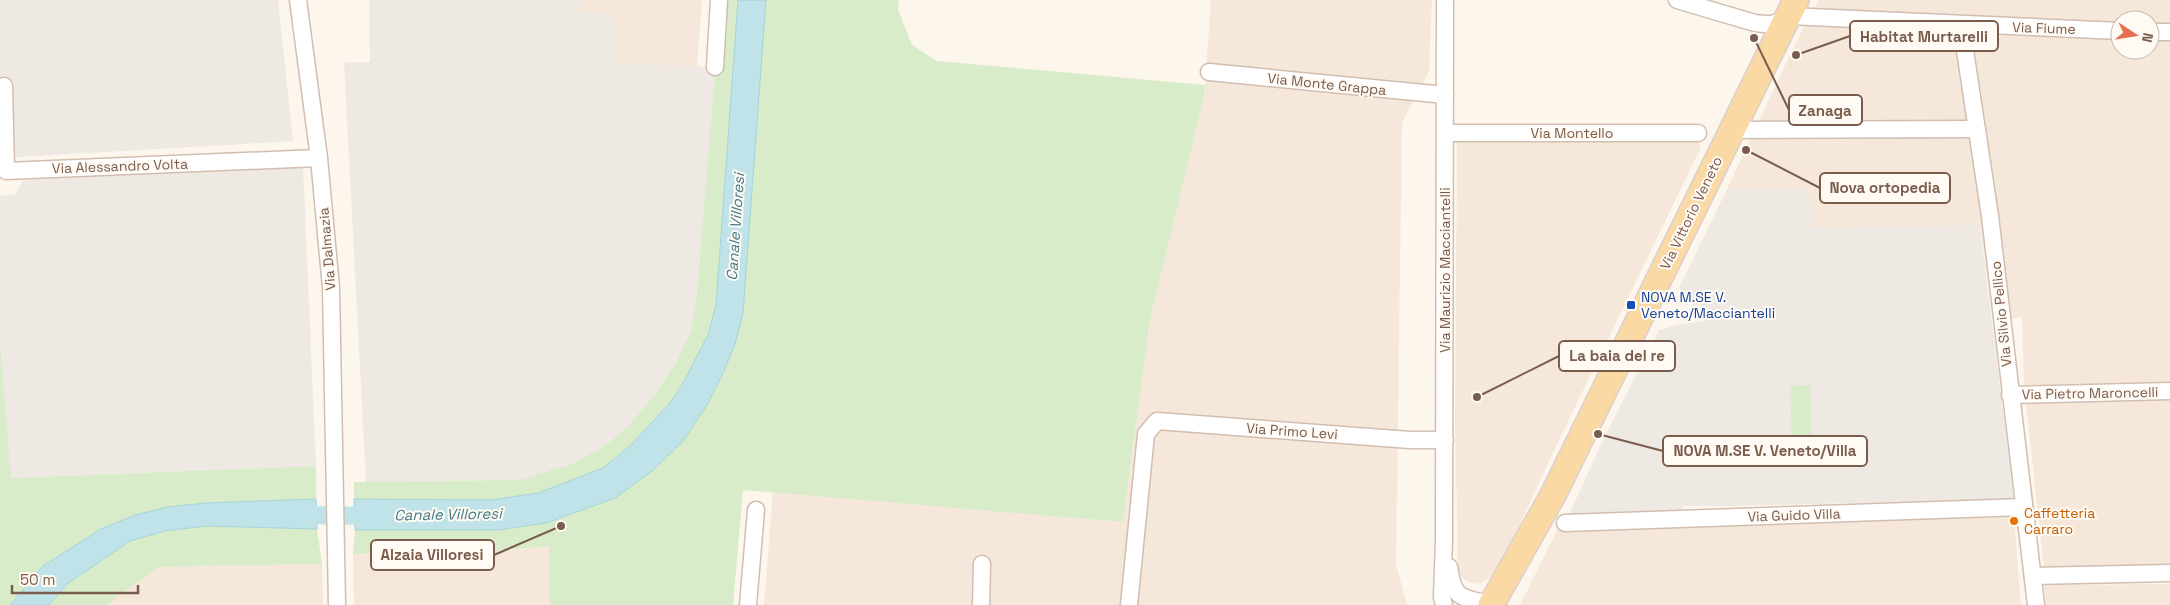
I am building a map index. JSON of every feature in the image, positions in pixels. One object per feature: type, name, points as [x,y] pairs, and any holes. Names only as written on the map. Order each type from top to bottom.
[{"type":"main road","name":"Via Vittorio Veneto","points":[[1491,605],[1547,506],[1792,8]]},
{"type":"main road","name":"Via Vittorio Veneto","points":[[1506,605],[1547,506]]},
{"type":"street","name":"Via Dalmazia","points":[[298,0],[319,158],[330,288],[337,605]]},
{"type":"street","points":[[715,66],[719,0]]},
{"type":"street","name":"Via Maurizio Macciantelli","points":[[1444,605],[1442,597],[1445,440],[1445,0]]},
{"type":"street","points":[[1677,0],[1761,24],[1780,23],[1792,8]]},
{"type":"street","name":"Via Fiume","points":[[1792,8],[1961,24],[2110,30]]},
{"type":"street","name":"Via Silvio Pellico","points":[[1961,24],[1990,216],[2036,605]]},
{"type":"street","name":"Via Monte Grappa","points":[[1209,72],[1445,95]]},
{"type":"street","name":"Via Alessandro Volta","points":[[4,86],[6,171],[319,158]]},
{"type":"street","points":[[1732,130],[1977,129]]},
{"type":"street","name":"Via Montello","points":[[1445,134],[1698,133]]},
{"type":"street","name":"Via Pietro Maroncelli","points":[[2010,395],[2170,391]]},
{"type":"street","name":"Via Primo Levi","points":[[1129,605],[1146,434],[1157,421],[1410,440],[1445,440]]},
{"type":"street","name":"Via Guido Villa","points":[[1565,523],[2023,507]]},
{"type":"street","points":[[748,605],[756,510]]},
{"type":"street","name":"Via Maurizio Macciantelli","points":[[1444,540],[1451,584],[1455,591],[1460,596],[1491,605]]},
{"type":"street","points":[[981,605],[982,564]]},
{"type":"street","points":[[2033,576],[2170,573]]},
{"type":"shaded area","points":[[0,0],[278,0],[293,141],[0,158]]},
{"type":"shaded area","points":[[369,0],[579,0],[579,13],[614,13],[615,63],[716,67],[696,303],[691,330],[678,359],[656,393],[628,426],[609,443],[574,463],[519,480],[366,482],[344,62],[370,62]]},
{"type":"shaded area","points":[[579,0],[702,0],[697,67],[615,63],[579,13]]},
{"type":"shaded area","points":[[1211,0],[1432,0],[1429,71],[1402,123],[1396,564],[1407,605],[764,605],[773,491],[1123,522],[1150,319],[1204,98]]},
{"type":"shaded area","points":[[1819,0],[2170,0],[2170,564],[2044,568],[2024,385],[2022,317],[1994,322],[1980,225],[1814,228],[1807,189],[1727,189],[1804,27],[1806,27]]},
{"type":"shaded area","points":[[1457,140],[1697,140],[1701,147],[1517,531],[1492,575],[1481,584],[1468,582],[1458,574],[1455,419]]},
{"type":"shaded area","points":[[303,165],[316,466],[10,478],[0,341],[0,196],[15,194],[24,180]]},
{"type":"shaded area","points":[[1727,189],[1807,189],[1815,228],[1980,225],[2014,499],[1683,506],[1682,512],[1569,515],[1603,440],[1659,330],[1681,324],[1704,321],[1702,306],[1693,305],[1684,300],[1679,288]]},
{"type":"shaded area","points":[[2014,517],[2021,605],[1520,605],[1558,528]]},
{"type":"shaded area","points":[[549,546],[549,605],[354,605],[353,554],[496,551]]},
{"type":"shaded area","points":[[322,564],[323,605],[109,605],[116,597],[160,567]]},
{"type":"shaded area","points":[[2170,584],[2170,605],[2046,605],[2044,585]]},
{"type":"green space","points":[[721,0],[738,0],[716,305],[708,335],[682,385],[669,404],[630,446],[603,468],[538,493],[492,500],[354,499],[354,482],[519,480],[574,463],[609,443],[628,426],[656,393],[678,359],[691,330],[696,303]]},
{"type":"green space","points":[[766,0],[899,0],[898,9],[912,45],[937,61],[1205,85],[1204,98],[1150,319],[1123,522],[743,490],[733,605],[549,605],[549,546],[496,551],[353,554],[355,530],[498,530],[546,523],[683,441],[707,405],[735,344]]},
{"type":"green space","points":[[0,341],[11,478],[316,466],[316,499],[205,503],[168,507],[135,515],[101,529],[43,566],[10,605],[0,605]]},
{"type":"green space","points":[[1810,385],[1812,449],[1792,449],[1790,386]]},
{"type":"green space","points":[[206,526],[317,529],[322,564],[160,567],[116,597],[109,605],[49,605],[67,584],[130,541],[165,531]]},
{"type":"water","points":[[738,0],[766,0],[743,313],[735,344],[724,371],[707,405],[683,441],[652,471],[615,498],[546,523],[498,530],[355,530],[354,499],[492,500],[538,493],[603,468],[630,446],[669,404],[682,385],[708,335],[716,305]]},
{"type":"water","points":[[316,499],[317,529],[206,526],[165,531],[130,541],[67,584],[49,605],[10,605],[43,566],[101,529],[135,515],[168,507],[205,503]]},
{"type":"waterway","name":"Canale Villoresi","points":[[294,515],[378,516]]},
{"type":"place","name":"Zanaga","points":[[1754,38]]},
{"type":"place","name":"Habitat Murtarelli","points":[[1796,55]]},
{"type":"place","name":"Nova ortopedia","points":[[1746,150]]},
{"type":"place","name":"NOVA M.SE V. Veneto/Macciantelli","points":[[1631,305]]},
{"type":"place","name":"La baia del re","points":[[1477,397]]},
{"type":"place","name":"NOVA M.SE V. Veneto/Villa","points":[[1598,434]]},
{"type":"place","name":"Caffetteria Carraro","points":[[2014,521]]},
{"type":"place","name":"Alzaia Villoresi","points":[[561,526]]}]
